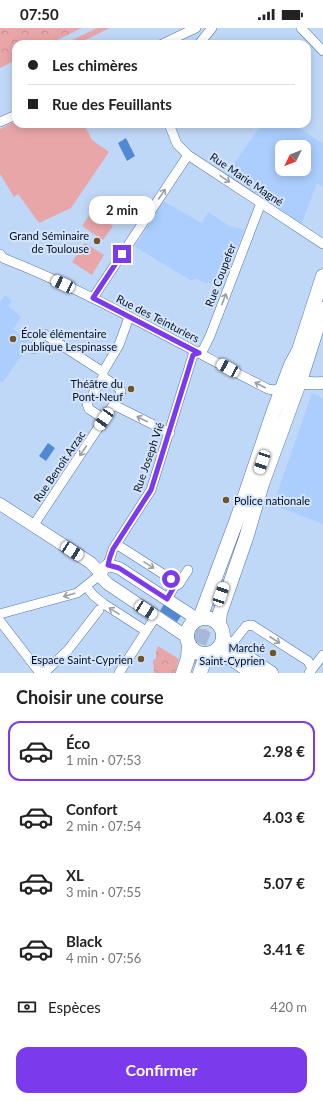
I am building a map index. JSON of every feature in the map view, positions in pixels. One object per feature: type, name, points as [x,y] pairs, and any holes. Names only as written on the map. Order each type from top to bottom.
[{"type":"main road","points":[[198,619],[236,522],[291,365],[299,350],[323,276]]},
{"type":"main road","points":[[219,623],[210,618],[198,619],[188,628],[188,658],[192,670],[204,664],[219,648],[223,631],[219,623],[220,613],[249,527],[256,501],[306,362],[323,309]]},
{"type":"main road","points":[[256,501],[249,514],[214,607],[272,433],[269,427]]},
{"type":"main road","points":[[188,641],[198,653],[219,648],[271,673]]},
{"type":"main road","points":[[219,648],[253,673]]},
{"type":"street","points":[[170,40],[196,28]]},
{"type":"street","points":[[202,40],[212,28]]},
{"type":"street","points":[[301,28],[323,51]]},
{"type":"street","points":[[0,122],[12,117]]},
{"type":"street","name":"Rue Marie Magné","points":[[171,128],[177,144],[188,154],[323,244]]},
{"type":"street","points":[[93,298],[188,154]]},
{"type":"street","name":"Rue Coupefer","points":[[199,353],[203,350],[210,336],[261,203]]},
{"type":"street","name":"Rue des Teinturiers","points":[[1,258],[38,272],[93,298],[268,389],[282,392]]},
{"type":"street","points":[[104,419],[87,406],[118,345],[129,317]]},
{"type":"street","points":[[33,349],[44,334],[118,387],[121,391],[114,405],[170,433]]},
{"type":"street","name":"Rue Joseph Vié","points":[[104,569],[116,544],[151,490],[170,433],[193,355],[199,353]]},
{"type":"street","points":[[306,362],[312,375],[322,383]]},
{"type":"street","points":[[282,392],[299,382],[308,384],[322,383]]},
{"type":"street","name":"Rue Benoît Arzac","points":[[33,526],[114,405]]},
{"type":"street","points":[[0,504],[91,563],[104,569],[119,568],[198,619]]},
{"type":"street","points":[[116,544],[171,579],[174,587]]},
{"type":"street","points":[[0,614],[76,593],[104,569]]},
{"type":"street","points":[[104,569],[102,578],[108,584],[156,616],[188,641]]},
{"type":"street","points":[[167,599],[174,587],[179,584],[188,570]]},
{"type":"street","points":[[86,586],[93,595],[104,604],[146,631]]},
{"type":"street","points":[[44,673],[68,650],[99,610]]},
{"type":"street","points":[[119,673],[156,616]]},
{"type":"street","points":[[1,625],[40,673]]},
{"type":"street","points":[[219,648],[246,626],[252,625],[308,661],[311,671]]},
{"type":"street","points":[[311,671],[323,655]]},
{"type":"shaded area","points":[[259,128],[300,128],[323,144],[323,187],[317,183],[301,225],[226,175]]},
{"type":"shaded area","points":[[126,138],[135,156],[127,161],[118,143]]},
{"type":"shaded area","points":[[163,201],[202,223],[208,212],[231,227],[244,230],[221,290],[208,282],[207,284],[197,279],[192,281],[135,247]]},
{"type":"shaded area","name":"École élémentaire publique Lespinasse","points":[[5,295],[12,301],[8,306],[21,317],[13,329],[31,343],[2,383],[0,381],[0,300],[1,301]]},
{"type":"shaded area","points":[[312,393],[323,398],[323,524],[273,505]]},
{"type":"shaded area","points":[[48,443],[55,448],[46,461],[39,456]]},
{"type":"shaded area","points":[[164,604],[181,616],[177,622],[160,611]]},
{"type":"green space","points":[[0,28],[82,28],[57,40],[12,40],[12,62],[0,68]]},
{"type":"green space","points":[[97,28],[110,28],[85,40],[72,40]]},
{"type":"green space","points":[[12,123],[12,128],[86,128],[92,140],[109,152],[71,208],[39,223],[18,194],[14,197],[0,174],[0,129]]},
{"type":"green space","points":[[92,211],[113,226],[103,240],[82,226]]},
{"type":"green space","points":[[85,243],[104,255],[92,275],[72,262]]},
{"type":"green space","points":[[202,629],[206,629],[210,635],[206,641],[202,641],[198,637],[198,633]]},
{"type":"green space","points":[[158,646],[179,659],[175,673],[154,673],[153,660],[156,659]]},
{"type":"tunnel","points":[[192,663],[213,606]]},
{"type":"place","name":"Grand Séminaire de Toulouse","points":[[97,241]]},
{"type":"place","name":"École élémentaire publique Lespinasse","points":[[13,339]]},
{"type":"place","name":"Théâtre du Pont-Neuf","points":[[131,389]]},
{"type":"place","name":"Police nationale","points":[[226,500]]},
{"type":"place","name":"Marché Saint-Cyprien","points":[[273,653]]},
{"type":"place","name":"Espace Saint-Cyprien","points":[[141,659]]},
{"type":"route","points":[[122,254],[93,298],[199,353],[193,355],[170,433],[151,490],[113,549],[108,565],[119,568],[167,599],[174,587],[171,579]]}]
